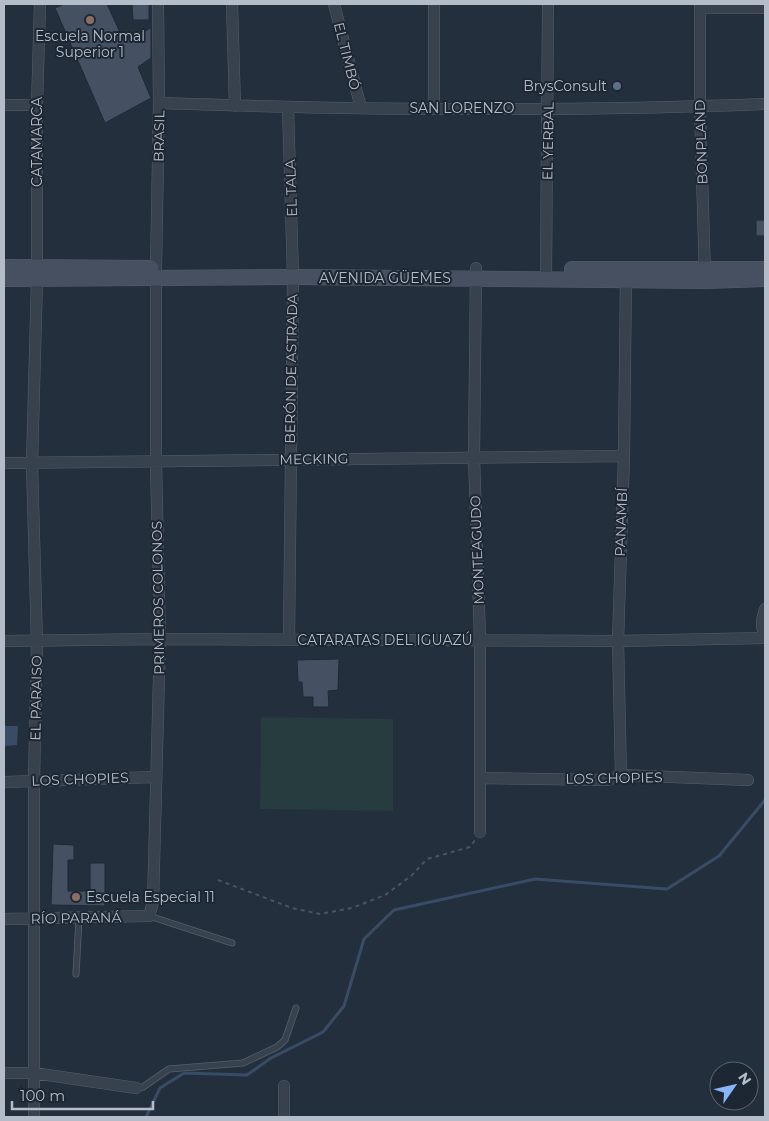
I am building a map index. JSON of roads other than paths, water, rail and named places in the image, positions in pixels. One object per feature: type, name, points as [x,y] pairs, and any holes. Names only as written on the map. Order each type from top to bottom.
[{"type":"main road","name":"AVENIDA GÜEMES","points":[[4,267],[37,273],[626,274],[706,275],[765,279]]},
{"type":"main road","name":"AVENIDA GÜEMES","points":[[706,275],[765,269]]},
{"type":"main road","name":"AVENIDA GÜEMES","points":[[4,279],[37,273]]},
{"type":"street","name":"CATAMARCA","points":[[37,273],[37,105],[40,4]]},
{"type":"street","name":"BRASIL","points":[[156,274],[160,104],[158,4]]},
{"type":"street","points":[[232,4],[235,106]]},
{"type":"street","name":"EL TIMBÓ","points":[[334,4],[360,108]]},
{"type":"street","points":[[434,4],[434,108]]},
{"type":"street","name":"EL YERBAL","points":[[546,274],[549,107],[548,4]]},
{"type":"street","points":[[700,6],[765,8]]},
{"type":"street","name":"BONPLAND","points":[[700,6],[700,107],[706,275]]},
{"type":"street","name":"SAN LORENZO","points":[[160,104],[360,108],[700,107],[765,104]]},
{"type":"street","points":[[4,105],[37,105]]},
{"type":"street","name":"EL TALA","points":[[288,107],[293,273]]},
{"type":"street","name":"EL PARAISO","points":[[34,1117],[36,918],[34,781],[37,642],[32,464],[37,273]]},
{"type":"street","name":"BERÓN DE ASTRADA","points":[[289,640],[293,273]]},
{"type":"street","name":"MONTEAGUDO","points":[[476,273],[474,457],[480,639],[480,832]]},
{"type":"street","name":"PRIMEROS COLONOS","points":[[149,916],[153,902],[160,639],[156,462],[156,274]]},
{"type":"street","name":"PANAMBÍ","points":[[621,775],[618,641],[624,456],[626,274]]},
{"type":"street","name":"MECKING","points":[[4,463],[624,456]]},
{"type":"street","points":[[765,609],[762,619],[762,629],[765,637]]},
{"type":"street","name":"CATARATAS DEL IGUAZÚ","points":[[4,641],[480,639],[618,641],[765,637]]},
{"type":"street","name":"LOS CHOPIES","points":[[480,778],[608,780],[621,775],[748,780]]},
{"type":"street","name":"LOS CHOPIES","points":[[4,782],[156,777]]},
{"type":"street","name":"RÍO PARANÁ","points":[[4,919],[149,916]]},
{"type":"street","points":[[4,1073],[34,1073],[136,1088]]},
{"type":"street","points":[[284,1086],[284,1117]]},
{"type":"lane","points":[[149,916],[232,944]]},
{"type":"lane","points":[[76,974],[79,918]]},
{"type":"lane","points":[[136,1088],[143,1087],[169,1069],[243,1063],[255,1058],[285,1040],[296,1008]]},
{"type":"water","points":[[4,726],[18,726],[17,745],[4,746]]},
{"type":"waterway","points":[[146,1117],[160,1088],[184,1073],[247,1075],[271,1058],[323,1032],[344,1006],[364,939],[394,910],[535,879],[667,889],[719,856],[765,800]]},
{"type":"place","name":"Escuela Normal Superior 1","points":[[90,20]]},
{"type":"place","name":"BrysConsult","points":[[617,86]]},
{"type":"place","name":"Escuela Especial 11","points":[[76,897]]}]
